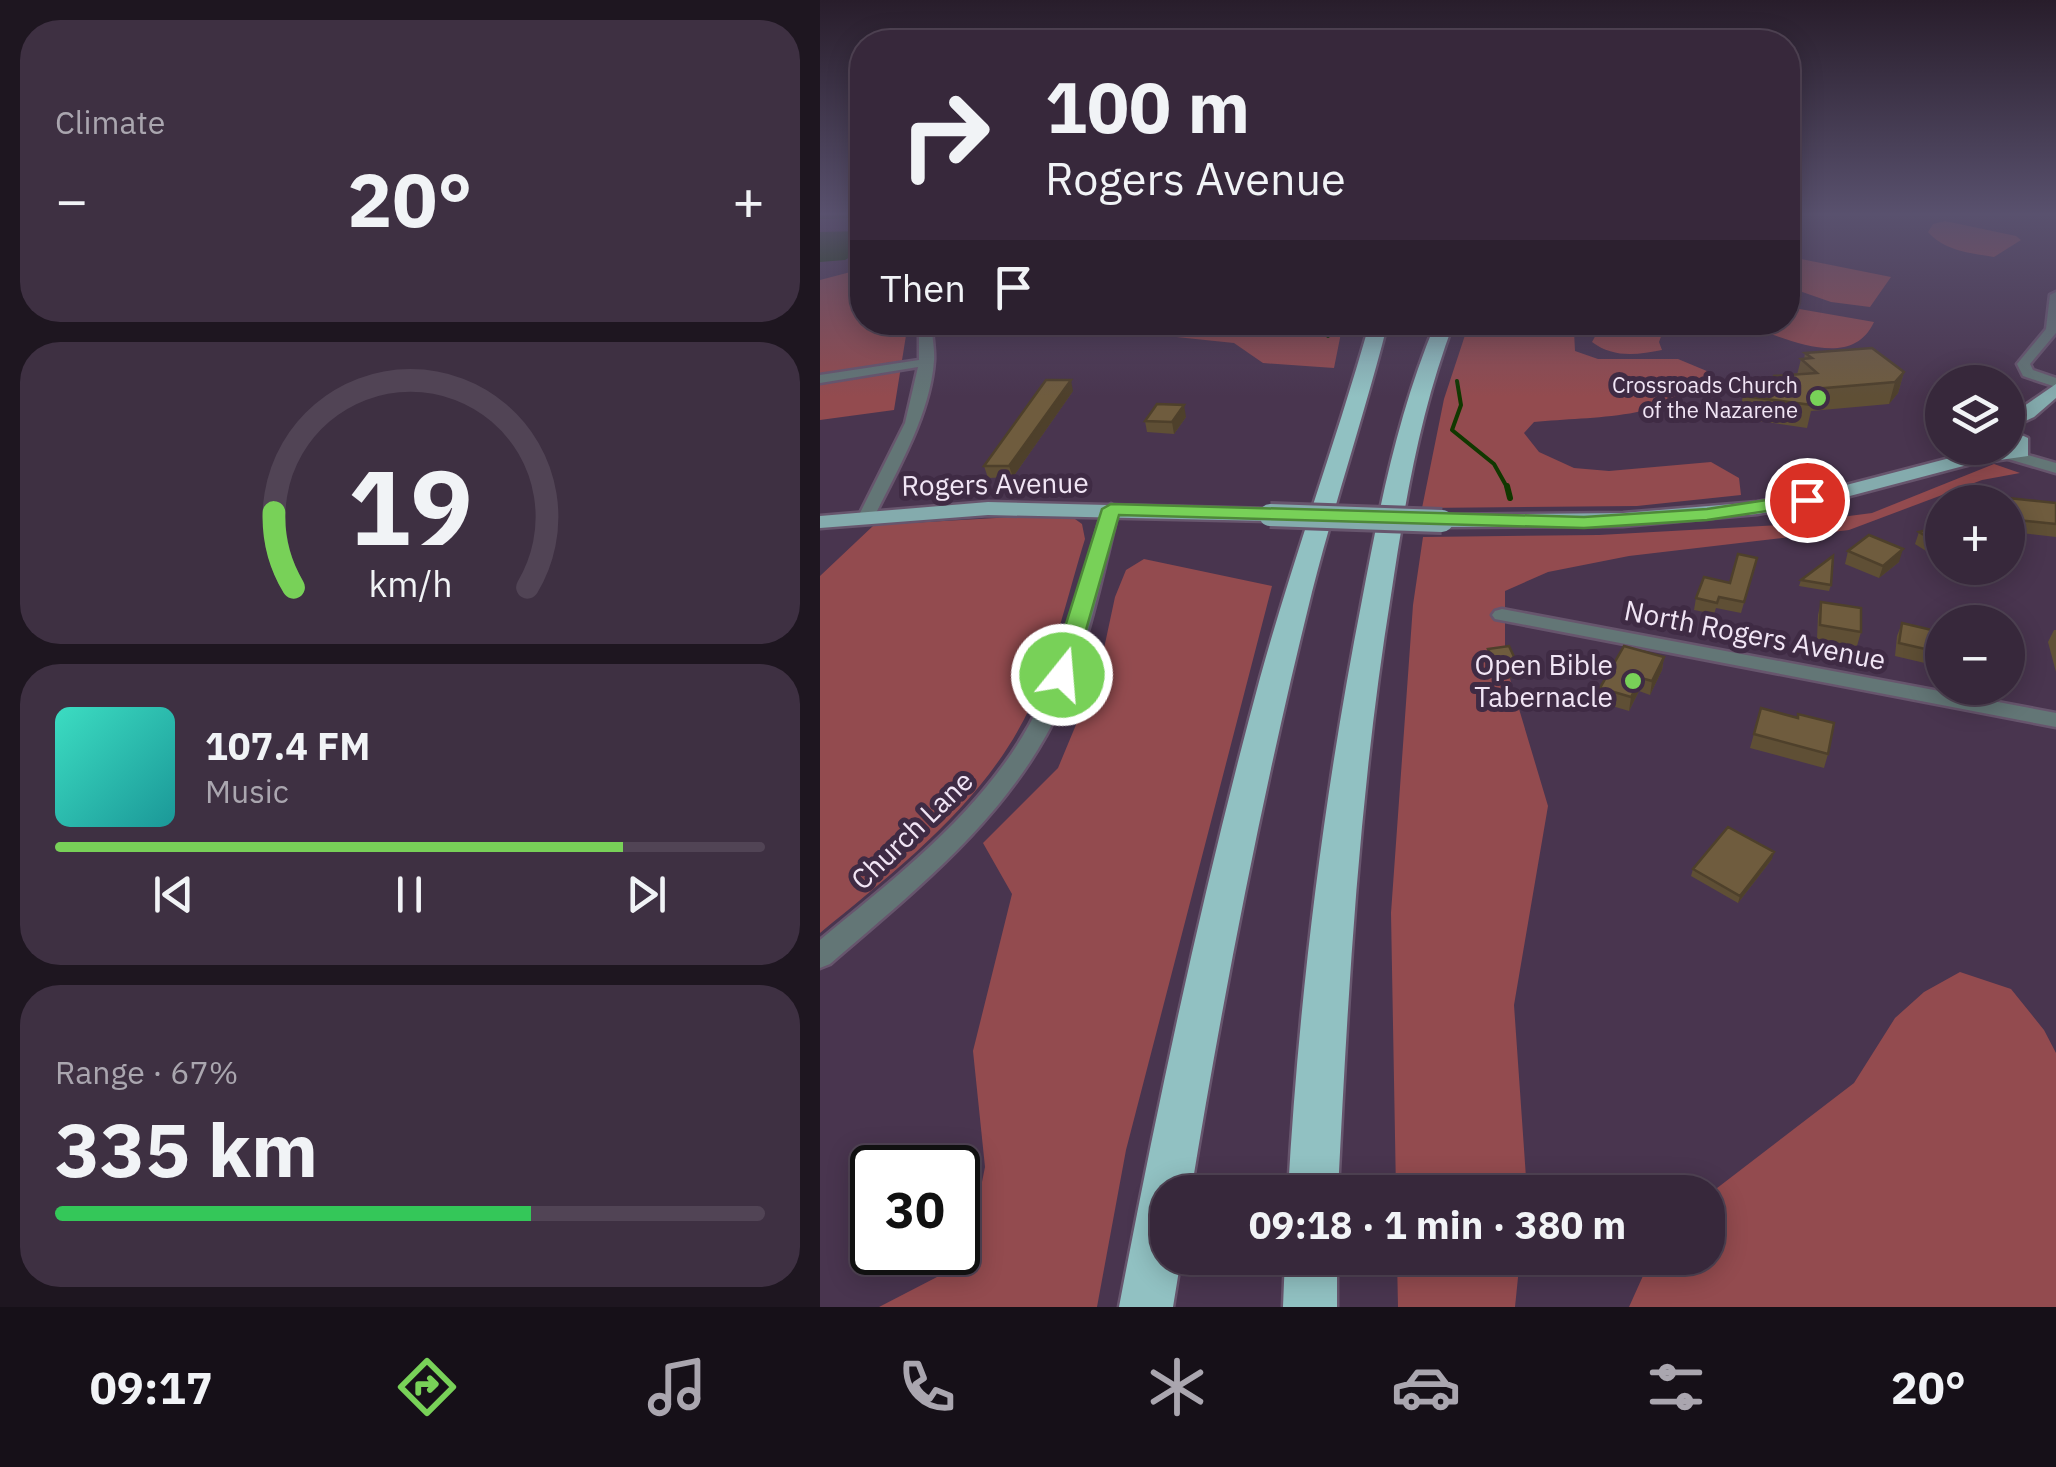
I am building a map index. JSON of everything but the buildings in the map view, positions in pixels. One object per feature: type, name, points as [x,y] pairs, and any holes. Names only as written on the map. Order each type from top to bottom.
[{"type":"highway","points":[[1146,1307],[1166,1186],[1250,790],[1299,588],[1375,335]]},
{"type":"highway","points":[[1314,1175],[1328,971],[1358,697],[1401,460],[1428,360],[1439,335]]},
{"type":"highway","points":[[1310,1307],[1311,1275]]},
{"type":"main road","points":[[2025,418],[2056,386]]},
{"type":"main road","name":"Rogers Avenue","points":[[820,522],[993,508],[1584,523],[1707,514],[1807,500],[1925,463]]},
{"type":"street","points":[[2056,295],[2052,330],[2023,364],[2028,373],[2056,386]]},
{"type":"street","points":[[867,516],[916,418],[928,362],[926,335]]},
{"type":"street","points":[[820,379],[928,362]]},
{"type":"street","points":[[2025,455],[2056,467]]},
{"type":"street","name":"Church Lane","points":[[820,956],[960,832],[1000,787],[1034,737],[1062,675],[1111,509]]},
{"type":"street","name":"North Rogers Avenue","points":[[1502,616],[2056,720]]},
{"type":"shaded area","points":[[850,275],[850,335],[906,335],[894,410],[820,420],[820,280]]},
{"type":"shaded area","points":[[1800,275],[1891,277],[1870,307],[1831,302],[1800,291]]},
{"type":"shaded area","points":[[1800,309],[1874,322],[1863,337],[1849,346],[1832,348],[1774,335],[1800,335]]},
{"type":"shaded area","points":[[1157,335],[1341,335],[1334,368],[1263,363],[1234,343]]},
{"type":"shaded area","points":[[1465,335],[1574,335],[1575,351],[1598,359],[1678,359],[1714,374],[1696,389],[1654,408],[1606,417],[1534,422],[1524,433],[1539,452],[1574,468],[1609,471],[1711,462],[1739,478],[1741,495],[1637,506],[1422,508],[1444,399]]},
{"type":"shaded area","points":[[1596,335],[1662,335],[1662,350],[1617,353],[1592,342]]},
{"type":"shaded area","points":[[1992,465],[2020,473],[1969,485],[1942,485]]},
{"type":"shaded area","points":[[1925,492],[1925,501],[1849,530],[1629,556],[1548,572],[1505,591],[1505,662],[1548,806],[1514,1005],[1526,1175],[1396,1175],[1391,913],[1413,605],[1423,537],[1599,535],[1780,525],[1872,513]]},
{"type":"shaded area","points":[[1033,516],[1075,519],[1082,524],[1085,539],[1054,644],[1031,705],[1013,740],[966,802],[910,858],[820,933],[820,576],[874,525]]},
{"type":"shaded area","points":[[1144,559],[1272,586],[1126,1150],[1097,1307],[879,1307],[941,1275],[980,1275],[980,1192],[985,1167],[973,1051],[1012,894],[983,843],[1058,768],[1100,667],[1115,597],[1126,570]]},
{"type":"shaded area","points":[[1960,972],[2011,989],[2044,1030],[2056,1053],[2056,1307],[1629,1307],[1643,1275],[1725,1275],[1725,1182],[1854,1083],[1895,1018],[1924,992]]},
{"type":"shaded area","points":[[1397,1275],[1518,1275],[1515,1307],[1398,1307]]},
{"type":"waterway","points":[[1457,381],[1461,405],[1452,430],[1494,464],[1508,488]]},
{"type":"waterway","points":[[1508,488],[1510,498]]},
{"type":"place","name":"Crossroads Church of the Nazarene","points":[[1818,398]]},
{"type":"place","name":"Open Bible Tabernacle","points":[[1633,681]]},
{"type":"route","points":[[1062,675],[1111,509],[1442,522],[1584,523],[1707,514],[1807,500]]}]
